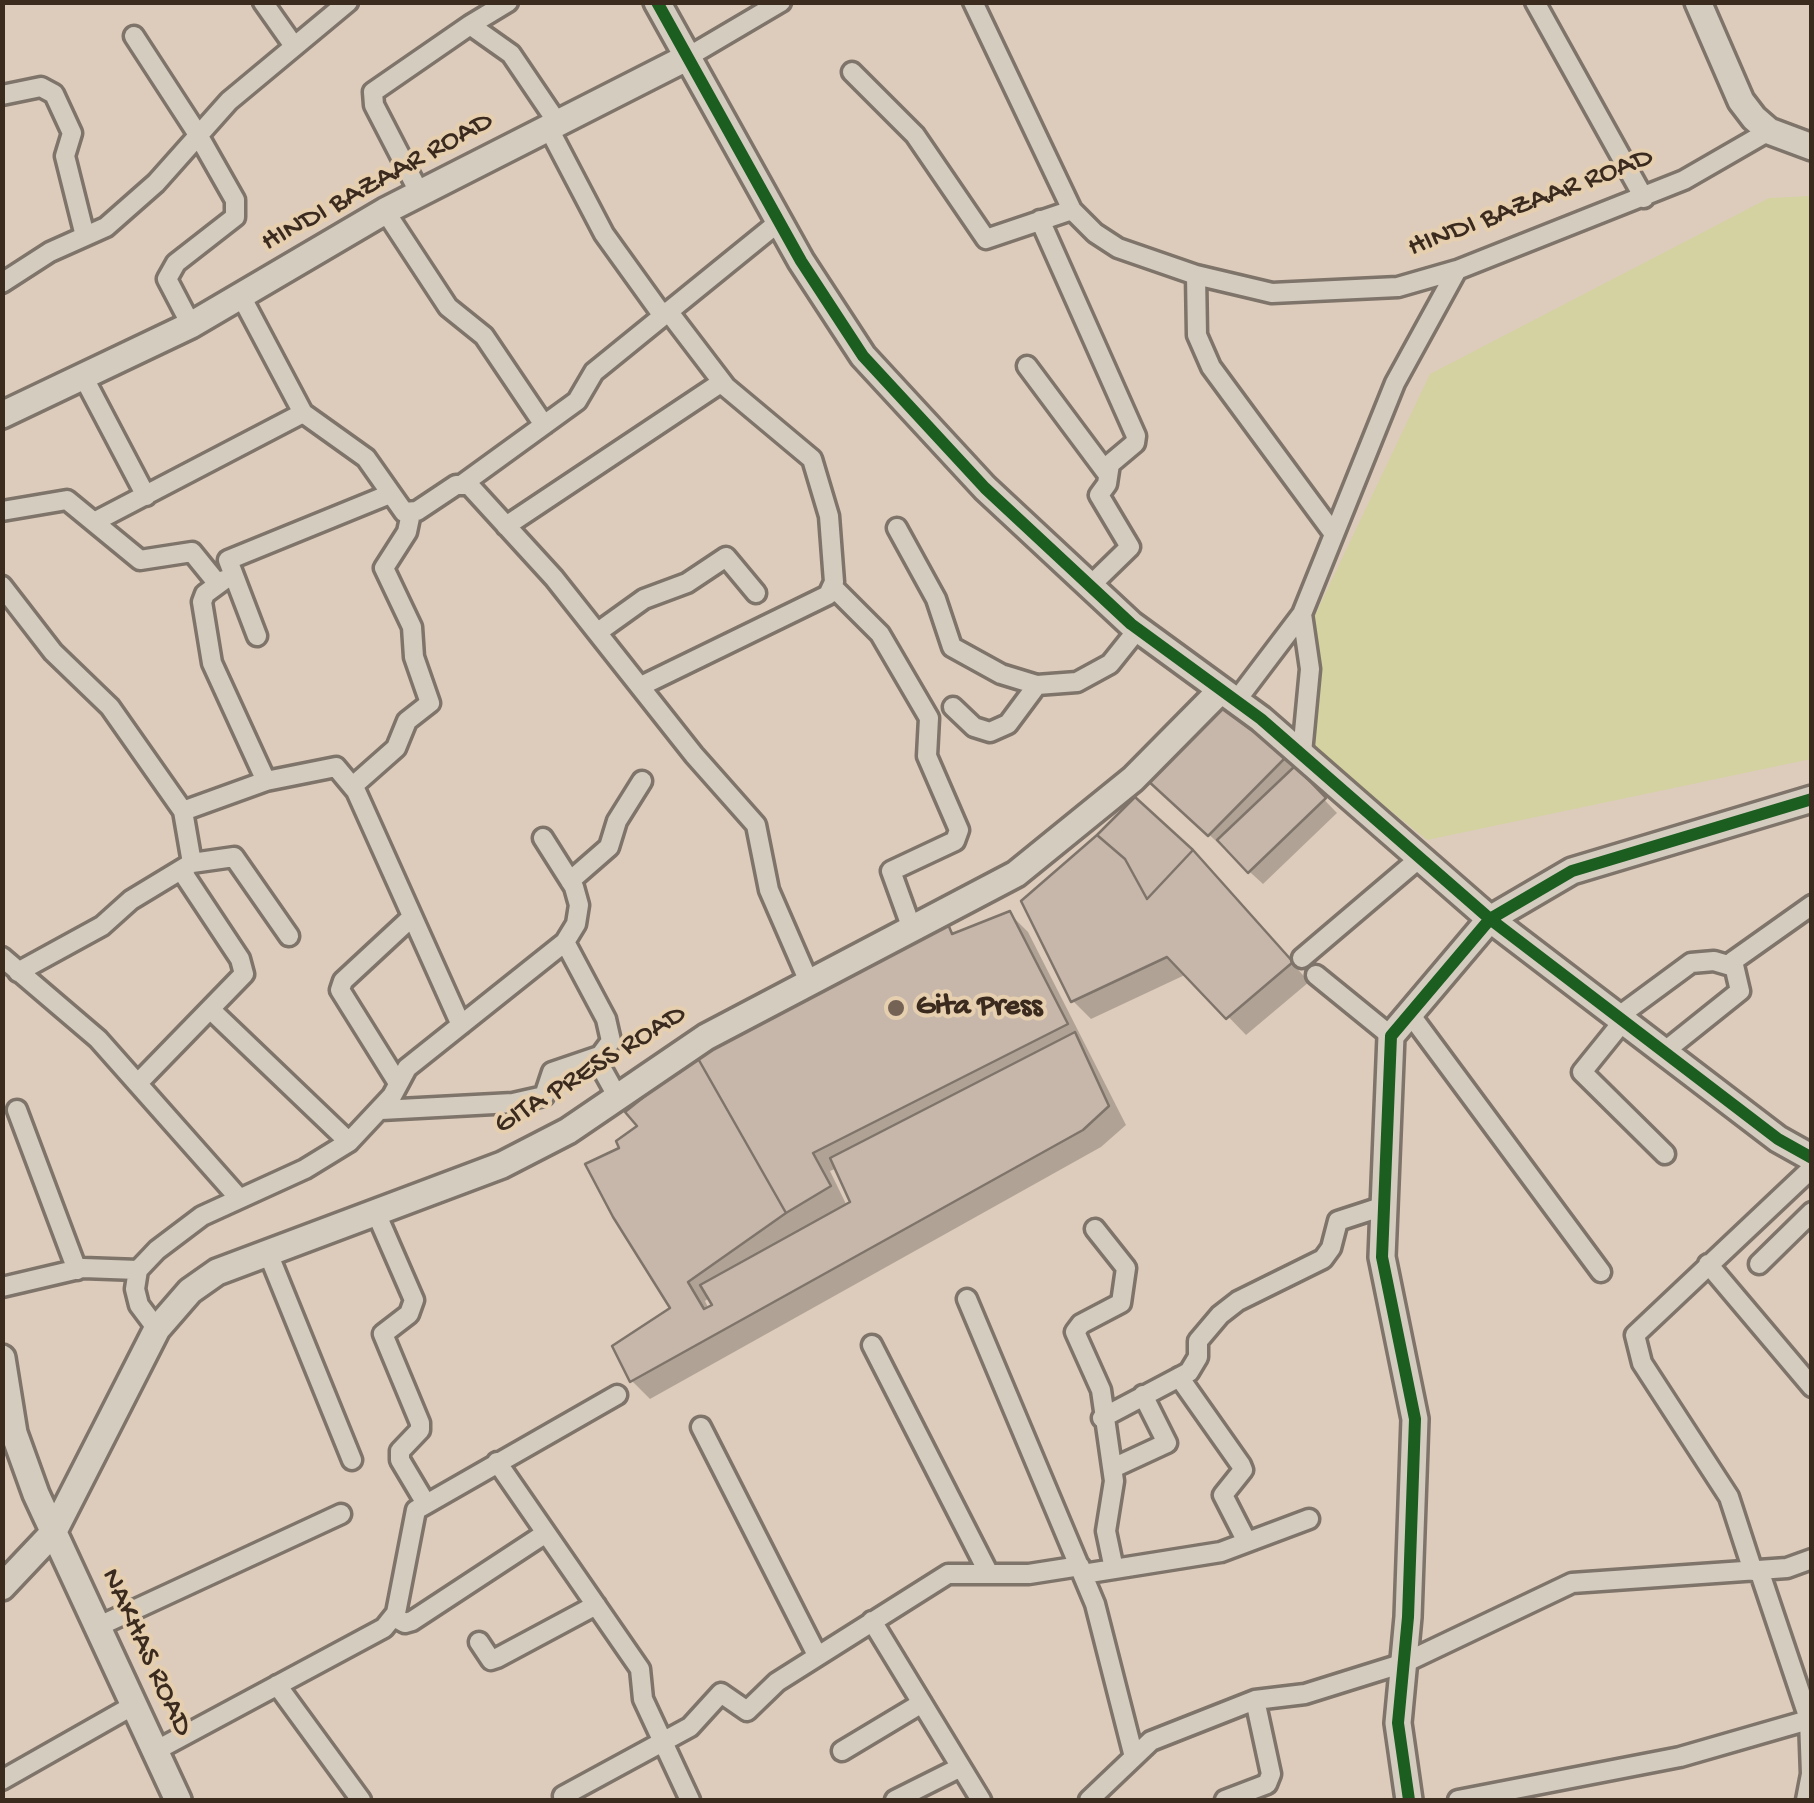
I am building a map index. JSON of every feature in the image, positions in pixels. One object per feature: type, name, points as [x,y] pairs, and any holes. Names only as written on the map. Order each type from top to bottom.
[{"type":"street","points":[[263,2],[294,46]]},
{"type":"street","points":[[2,283],[106,227],[156,183],[198,133],[348,2]]},
{"type":"street","points":[[420,194],[374,105],[373,92],[508,2]]},
{"type":"street","points":[[656,2],[780,221],[864,356],[985,488],[1138,629],[1302,753],[1490,919],[1778,1139],[1812,1158]]},
{"type":"street","name":"HINDI BAZAAR ROAD","points":[[2,415],[191,325],[386,211],[686,58],[781,2]]},
{"type":"street","name":"HINDI BAZAAR ROAD","points":[[973,2],[1072,210],[1118,248],[1196,274],[1272,292],[1342,293],[1398,288],[1458,270],[1644,198],[1770,132]]},
{"type":"street","points":[[1535,2],[1644,198]]},
{"type":"street","points":[[1698,2],[1742,101],[1770,132],[1812,147]]},
{"type":"street","points":[[470,25],[511,54],[552,124],[604,234],[666,314],[722,382],[812,460],[829,516],[834,588],[880,634],[929,718],[927,756],[959,830],[954,841],[891,870],[912,929]]},
{"type":"street","points":[[134,36],[198,133],[236,210],[230,221],[170,270],[170,288],[191,325]]},
{"type":"street","points":[[852,72],[915,135],[986,239],[1072,210]]},
{"type":"street","points":[[2,95],[41,87],[54,94],[72,133],[66,156],[85,236]]},
{"type":"street","points":[[386,211],[448,307],[484,336],[544,425]]},
{"type":"street","points":[[1040,220],[1134,430],[1135,442],[1106,472]]},
{"type":"street","points":[[241,296],[304,414],[366,458],[404,512],[411,512],[464,483],[577,401],[594,372],[780,221]]},
{"type":"street","points":[[1229,695],[1302,614],[1395,384],[1458,270]]},
{"type":"street","points":[[1196,274],[1197,335],[1210,367],[1334,534]]},
{"type":"street","points":[[1027,366],[1106,472],[1109,478],[1099,496],[1130,548],[1090,586]]},
{"type":"street","points":[[84,378],[146,496]]},
{"type":"street","points":[[506,526],[722,382]]},
{"type":"street","points":[[94,522],[304,414]]},
{"type":"street","points":[[464,483],[598,632],[756,826],[769,890],[809,982]]},
{"type":"street","points":[[266,781],[212,663],[202,602],[224,580],[226,566],[234,556],[390,494]]},
{"type":"street","points":[[2,511],[60,498],[140,560],[192,552],[224,580],[257,636]]},
{"type":"street","points":[[353,786],[396,748],[407,721],[430,703],[414,657],[412,627],[384,568],[408,532],[411,512]]},
{"type":"street","points":[[897,528],[941,609],[952,647],[1001,674],[1037,686],[1077,682],[1100,671],[1138,629]]},
{"type":"street","points":[[598,632],[644,599],[693,580],[726,557],[756,594]]},
{"type":"street","points":[[2,586],[53,652],[110,707],[183,812],[186,867],[244,968],[244,974],[138,1082]]},
{"type":"street","points":[[641,686],[828,595],[834,588]]},
{"type":"street","points":[[1302,614],[1310,670],[1302,753]]},
{"type":"street","points":[[953,707],[974,727],[990,732],[1008,724],[1037,686]]},
{"type":"street","name":"GITA PRESS ROAD","points":[[7,1576],[53,1533],[157,1329],[190,1291],[217,1272],[377,1216],[502,1165],[568,1131],[706,1038],[1016,874],[1047,852],[1229,695]]},
{"type":"street","points":[[183,812],[266,781],[336,767],[353,786],[461,1025]]},
{"type":"street","points":[[570,881],[609,847],[617,821],[642,782]]},
{"type":"street","points":[[1409,1800],[1398,1723],[1415,1419],[1382,1256],[1390,1036],[1490,919],[1572,870],[1812,799]]},
{"type":"street","points":[[2,1287],[77,1270],[138,1270],[202,1216],[305,1169],[349,1142],[376,1116],[407,1068],[565,942],[576,924],[579,906],[570,881],[543,838]]},
{"type":"street","points":[[1302,958],[1421,856]]},
{"type":"street","points":[[18,972],[102,926],[130,900],[186,867],[234,858],[290,936]]},
{"type":"street","points":[[1731,966],[1812,905]]},
{"type":"street","points":[[398,1082],[340,990],[343,981],[412,917]]},
{"type":"street","points":[[376,1116],[513,1104],[544,1096],[552,1072],[599,1056],[611,1041],[606,1019],[565,942]]},
{"type":"street","points":[[2,957],[98,1039],[238,1198]]},
{"type":"street","points":[[1664,1154],[1582,1072],[1622,1018],[1691,963],[1714,961],[1731,966]]},
{"type":"street","points":[[1665,1051],[1740,991],[1731,966]]},
{"type":"street","points":[[1316,975],[1390,1036]]},
{"type":"street","points":[[210,1009],[349,1142]]},
{"type":"street","points":[[1410,1014],[1601,1272]]},
{"type":"street","points":[[599,1056],[599,1065],[617,1096]]},
{"type":"street","points":[[16,1110],[77,1270]]},
{"type":"street","points":[[1806,1800],[1811,1774],[1810,1719],[1756,1570],[1728,1497],[1642,1363],[1636,1344],[1638,1329],[1812,1168]]},
{"type":"street","points":[[1102,1418],[1195,1365],[1198,1341],[1229,1307],[1323,1259],[1331,1248],[1335,1224],[1384,1206]]},
{"type":"street","points":[[1759,1264],[1812,1212]]},
{"type":"street","points":[[377,1216],[414,1300],[410,1314],[384,1334],[420,1423],[420,1430],[400,1450],[400,1460],[425,1502]]},
{"type":"street","points":[[1095,1229],[1126,1268],[1124,1299],[1080,1324],[1075,1332],[1099,1382],[1112,1468],[1113,1500],[1106,1531],[1114,1568]]},
{"type":"street","points":[[268,1253],[352,1460]]},
{"type":"street","points":[[1708,1264],[1812,1388]]},
{"type":"street","points":[[138,1270],[135,1290],[139,1306],[157,1329]]},
{"type":"street","points":[[967,1299],[1081,1570],[1133,1753]]},
{"type":"street","points":[[872,1345],[988,1572]]},
{"type":"street","name":"NAKHAS ROAD","points":[[2,1358],[14,1433],[53,1533],[177,1800]]},
{"type":"street","points":[[1178,1377],[1242,1466],[1243,1470],[1223,1494],[1247,1542]]},
{"type":"street","points":[[155,1751],[384,1628],[394,1618],[412,1522],[425,1502],[617,1395]]},
{"type":"street","points":[[1112,1468],[1168,1443],[1143,1395]]},
{"type":"street","points":[[701,1428],[816,1655]]},
{"type":"street","points":[[497,1462],[640,1669],[643,1698],[690,1800]]},
{"type":"street","points":[[97,1627],[341,1514]]},
{"type":"street","points":[[563,1796],[690,1727],[722,1693],[747,1712],[776,1682],[948,1574],[1114,1568],[1210,1554],[1309,1519]]},
{"type":"street","points":[[394,1618],[412,1621],[546,1533]]},
{"type":"street","points":[[1089,1800],[1133,1753],[1151,1740],[1255,1700],[1305,1694],[1404,1663],[1572,1583],[1787,1568],[1812,1559]]},
{"type":"street","points":[[479,1642],[491,1660],[596,1605]]},
{"type":"street","points":[[872,1621],[981,1800]]},
{"type":"street","points":[[277,1685],[361,1800]]},
{"type":"street","points":[[1226,1800],[1267,1784],[1272,1774],[1255,1700]]},
{"type":"street","points":[[842,1751],[922,1703]]},
{"type":"street","points":[[2,1780],[134,1705]]},
{"type":"street","points":[[1458,1800],[1680,1756],[1810,1719]]},
{"type":"street","points":[[895,1800],[961,1767]]},
{"type":"green space","points":[[1811,196],[1811,759],[1427,840],[1314,749],[1307,632],[1430,374],[1769,198]]},
{"type":"building","points":[[1219,704],[1286,757],[1208,836],[1146,779]]},
{"type":"building","points":[[1295,766],[1326,798],[1248,873],[1217,840]]},
{"type":"building","points":[[1135,797],[1193,850],[1147,899],[1125,859],[1097,835]]},
{"type":"building","points":[[1097,835],[1125,859],[1147,899],[1193,850],[1293,962],[1226,1019],[1167,957],[1071,1002],[1021,901]]},
{"type":"building","points":[[1010,911],[1068,1024],[813,1153],[831,1186],[786,1213],[696,1055],[948,924],[952,934]]},
{"type":"building","points":[[1075,1032],[1109,1106],[1083,1130],[630,1382],[612,1346],[670,1308],[585,1164],[619,1148],[616,1141],[637,1126],[625,1112],[696,1055],[786,1213],[688,1282],[704,1309],[712,1305],[700,1285],[850,1202],[830,1158]]},
{"type":"cycle path","points":[[657,2],[801,261],[863,356],[985,488],[1131,624],[1261,719],[1490,919],[1778,1139],[1812,1158]]},
{"type":"cycle path","points":[[1409,1800],[1398,1723],[1408,1617],[1415,1419],[1382,1257],[1391,1036],[1490,919],[1572,871],[1812,799]]},
{"type":"place","name":"Gita Press","points":[[896,1008]]}]
